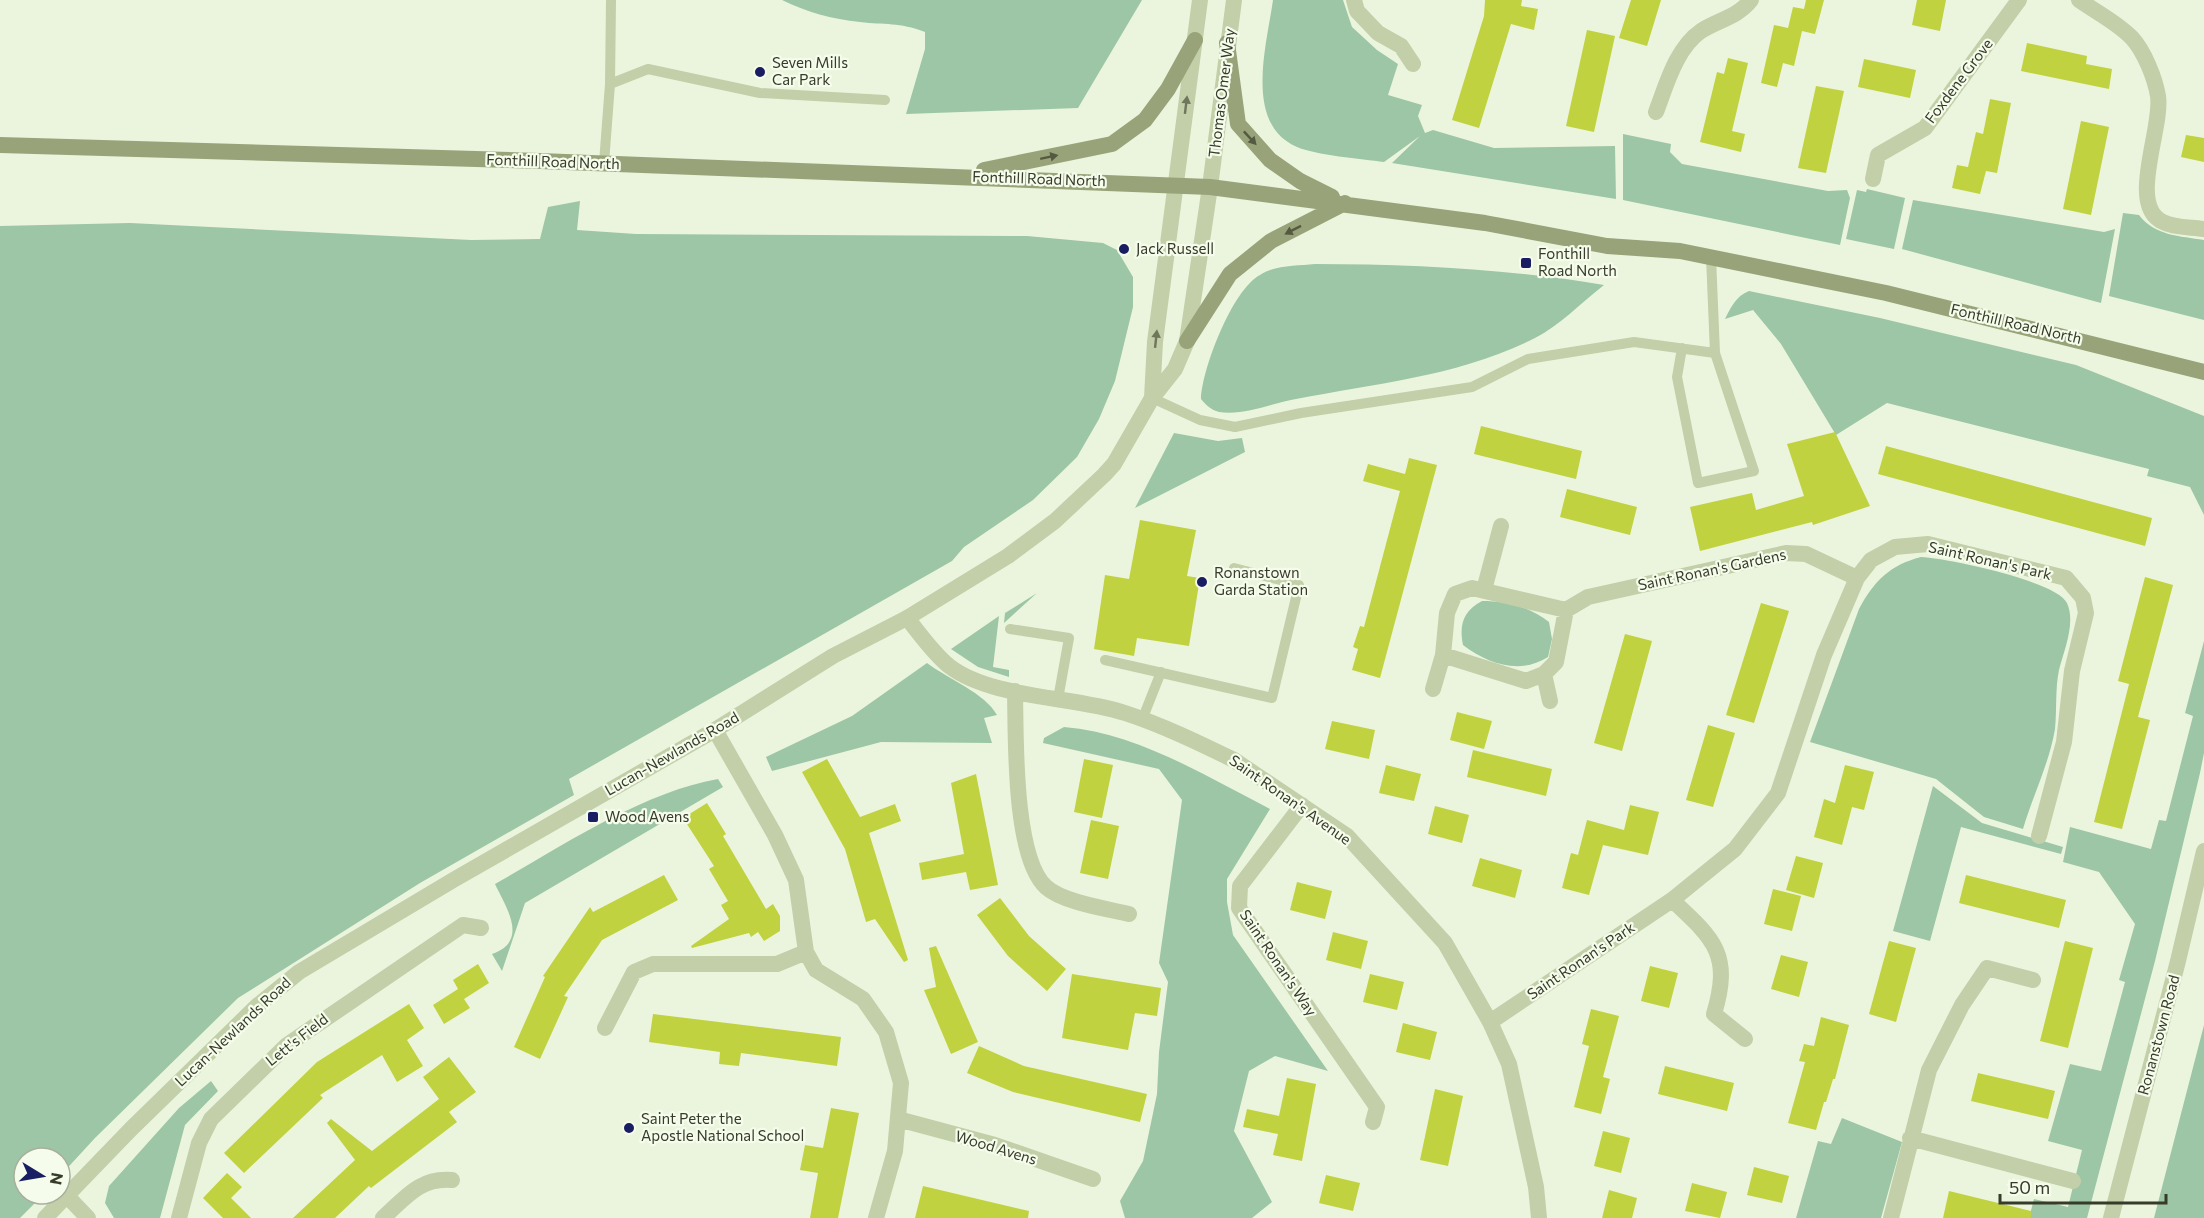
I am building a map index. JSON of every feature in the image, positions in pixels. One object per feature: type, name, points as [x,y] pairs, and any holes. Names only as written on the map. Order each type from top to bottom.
[{"type":"main road","points":[[951,176],[1112,144],[1145,120],[1168,89],[1195,40]]},
{"type":"main road","points":[[1227,43],[1238,124],[1269,160],[1300,181],[1345,203]]},
{"type":"main road","name":"Fonthill Road North","points":[[0,145],[604,163],[1210,187],[1485,223],[1606,246],[1680,251],[1991,318],[2204,372]]},
{"type":"main road","points":[[1187,340],[1230,274],[1271,241],[1345,203]]},
{"type":"street","points":[[1177,184],[1200,0]]},
{"type":"street","name":"Thomas Omer Way","points":[[1210,187],[1234,0]]},
{"type":"street","points":[[1354,0],[1357,11],[1378,33],[1401,45],[1413,64]]},
{"type":"street","points":[[1656,112],[1682,52],[1699,32],[1743,10],[1751,0]]},
{"type":"street","name":"Foxdene Grove","points":[[1873,179],[1878,155],[1925,128],[2019,0]]},
{"type":"street","points":[[2079,0],[2132,38],[2153,78],[2158,96],[2159,118],[2145,192],[2152,213],[2163,222],[2204,229]]},
{"type":"street","name":"Lucan-Newlands Road","points":[[1152,398],[1155,342],[1177,184]]},
{"type":"street","name":"Lucan-Newlands Road","points":[[72,1191],[131,1128],[257,1006],[299,972],[425,896],[716,730],[833,656],[907,618],[1008,556],[1055,521],[1114,464],[1152,398],[1175,369],[1187,340],[1210,187]]},
{"type":"street","points":[[1484,590],[1501,526]]},
{"type":"street","name":"Saint Ronan's Park","points":[[1490,1023],[1672,900],[1736,849],[1778,793],[1824,655],[1857,578],[1871,560],[1894,548],[1928,544],[2066,578],[2083,598],[2085,613],[2072,671],[2064,742],[2038,836]]},
{"type":"street","name":"Saint Ronan's Gardens","points":[[1566,610],[1588,597],[1786,553],[1806,554],[1857,578]]},
{"type":"street","points":[[1433,690],[1443,655],[1447,613],[1455,594],[1472,588],[1566,610],[1556,662],[1545,674],[1526,681],[1443,655]]},
{"type":"street","name":"Saint Ronan's Avenue","points":[[907,618],[950,666],[975,680],[1016,691],[1124,712],[1234,760],[1347,836],[1445,944],[1490,1023],[1509,1064],[1536,1187],[1539,1218]]},
{"type":"street","points":[[1545,674],[1550,701]]},
{"type":"street","points":[[1016,691],[1015,737],[1021,804],[1031,862],[1047,888],[1070,898],[1129,915]]},
{"type":"street","points":[[716,730],[775,835],[796,880],[806,952],[816,970],[863,999],[886,1032],[901,1083],[895,1151],[876,1218]]},
{"type":"street","name":"Saint Ronan's Way","points":[[1302,805],[1240,886],[1239,908],[1377,1107],[1373,1122]]},
{"type":"street","name":"Ronanstown Road","points":[[2111,1218],[2178,961],[2204,851]]},
{"type":"street","points":[[1672,900],[1702,927],[1718,951],[1722,986],[1714,1014],[1745,1039]]},
{"type":"street","name":"Lett's Field","points":[[179,1218],[204,1128],[265,1064],[317,1023],[463,925],[482,928]]},
{"type":"street","points":[[605,1028],[634,972],[652,964],[777,964],[806,952]]},
{"type":"street","points":[[1891,1218],[1929,1070],[1962,1005],[1988,968],[2033,980]]},
{"type":"street","name":"Wood Avens","points":[[898,1119],[995,1146],[1093,1179]]},
{"type":"street","points":[[1910,1138],[2073,1181]]},
{"type":"street","points":[[383,1218],[420,1184],[437,1178],[452,1180]]},
{"type":"street","points":[[72,1201],[88,1218]]},
{"type":"street","name":"Lucan-Newlands Road","points":[[45,1218],[57,1206]]},
{"type":"lane","points":[[604,163],[610,84],[610,0]]},
{"type":"lane","points":[[610,84],[648,69],[760,93],[885,100]]},
{"type":"lane","points":[[1682,348],[1677,377],[1698,483],[1754,471],[1715,353],[1711,257]]},
{"type":"lane","points":[[1152,398],[1200,420],[1235,427],[1301,413],[1472,387],[1528,359],[1634,342],[1715,353]]},
{"type":"lane","points":[[1105,660],[1272,698],[1299,585],[1234,568]]},
{"type":"lane","points":[[1010,629],[1069,638],[1058,699]]},
{"type":"lane","points":[[1142,720],[1161,672]]},
{"type":"green space","points":[[782,0],[1142,0],[1078,108],[906,114],[925,49],[925,32],[900,25],[829,17]]},
{"type":"green space","points":[[1273,0],[1343,0],[1352,27],[1377,50],[1398,64],[1388,95],[1422,105],[1418,116],[1425,133],[1433,130],[1494,148],[1615,146],[1616,199],[1392,163],[1420,136],[1384,162],[1327,154],[1297,147],[1280,136],[1270,121],[1264,102],[1262,81]]},
{"type":"green space","points":[[1623,134],[1671,144],[1670,152],[1682,164],[1828,191],[1847,190],[1850,198],[1840,245],[1623,200]]},
{"type":"green space","points":[[1867,189],[1905,198],[1894,249],[1846,239],[1857,190],[1866,192]]},
{"type":"green space","points":[[1913,200],[2104,232],[2115,229],[2101,303],[1902,249]]},
{"type":"green space","points":[[580,201],[577,230],[636,234],[1027,236],[1103,243],[1117,250],[1133,277],[1133,307],[1115,381],[1099,419],[1077,457],[1033,500],[964,547],[952,561],[569,779],[574,795],[420,883],[238,998],[72,1163],[72,1146],[12,1146],[12,1206],[32,1206],[20,1218],[0,1218],[0,226],[130,223],[471,240],[540,239],[548,207]]},
{"type":"green space","points":[[2123,213],[2139,215],[2145,222],[2168,234],[2204,240],[2204,320],[2109,296]]},
{"type":"green space","points":[[1315,264],[1460,268],[1604,285],[1562,320],[1535,338],[1507,351],[1448,370],[1296,399],[1248,411],[1219,412],[1209,407],[1201,399],[1207,369],[1220,331],[1239,296],[1249,283],[1272,269]]},
{"type":"green space","points":[[1749,291],[1880,318],[2076,365],[2204,416],[2204,515],[2190,487],[2147,476],[2149,469],[1887,403],[1836,435],[1781,344],[1753,310],[1725,319],[1737,299]]},
{"type":"green space","points":[[1174,433],[1218,441],[1242,438],[1245,452],[1135,508]]},
{"type":"green space","points":[[1921,557],[1976,566],[2023,579],[2059,595],[2067,603],[2070,628],[2059,670],[2055,729],[2049,755],[2023,829],[1984,817],[1936,779],[1810,742],[1859,609],[1865,599],[1877,582],[1892,570]]},
{"type":"green space","points":[[1037,593],[1004,623],[1005,613]]},
{"type":"green space","points":[[1482,601],[1517,606],[1534,612],[1549,622],[1552,639],[1548,657],[1526,665],[1504,665],[1493,662],[1463,645],[1464,619],[1470,609]]},
{"type":"green space","points":[[999,616],[993,667],[1009,670],[1009,677],[978,667],[951,649]]},
{"type":"green space","points":[[2204,641],[2204,753],[2200,773],[2155,961],[2087,1218],[2029,1218],[2034,1199],[2068,1207],[2082,1150],[2048,1141],[2070,1064],[2101,1071],[2125,982],[2119,980],[2135,924],[2099,872],[2063,862],[2070,827],[2151,849],[2159,820],[2166,821],[2193,716],[2185,713]]},
{"type":"green space","points":[[927,663],[975,693],[991,707],[997,715],[984,718],[992,743],[881,742],[772,771],[766,757],[852,716]]},
{"type":"green space","points":[[1064,727],[1091,731],[1144,747],[1196,770],[1270,809],[1227,879],[1227,902],[1233,935],[1328,1071],[1275,1056],[1249,1071],[1234,1131],[1272,1202],[1252,1218],[1125,1218],[1120,1201],[1143,1161],[1157,1094],[1159,1052],[1168,982],[1159,963],[1182,800],[1159,769],[1043,743],[1044,738]]},
{"type":"green space","points":[[718,779],[723,787],[525,903],[502,971],[492,954],[510,941],[512,924],[495,884],[632,808],[690,786]]},
{"type":"green space","points":[[1933,786],[1982,823],[2063,847],[2061,854],[1961,827],[1930,941],[1893,931]]},
{"type":"green space","points":[[2204,1025],[2204,1218],[2154,1218]]},
{"type":"green space","points":[[211,1081],[218,1091],[185,1125],[160,1218],[114,1218],[105,1203],[109,1186],[179,1108]]},
{"type":"green space","points":[[1842,1118],[1902,1142],[1881,1218],[1796,1218],[1818,1141],[1831,1144]]},
{"type":"building","points":[[1485,0],[1522,0],[1521,6],[1538,9],[1534,30],[1511,24],[1479,128],[1452,120],[1484,16]]},
{"type":"building","points":[[1631,0],[1661,0],[1647,46],[1619,38]]},
{"type":"building","points":[[1806,0],[1824,0],[1815,34],[1802,31],[1794,66],[1783,63],[1777,87],[1761,83],[1774,25],[1788,28],[1793,7],[1804,9]]},
{"type":"building","points":[[1917,0],[1946,0],[1940,31],[1912,25]]},
{"type":"building","points":[[1587,30],[1615,36],[1594,132],[1566,126]]},
{"type":"building","points":[[2027,43],[2087,56],[2086,64],[2112,69],[2109,89],[2021,71]]},
{"type":"building","points":[[1728,58],[1748,63],[1732,131],[1745,134],[1741,152],[1700,142],[1717,72],[1724,74]]},
{"type":"building","points":[[1864,59],[1916,70],[1910,98],[1858,87]]},
{"type":"building","points":[[1816,86],[1844,91],[1826,173],[1798,168]]},
{"type":"building","points":[[1990,99],[2011,103],[1997,173],[1986,171],[1980,194],[1952,188],[1957,165],[1968,167],[1976,132],[1983,134]]},
{"type":"building","points":[[2081,121],[2109,127],[2091,215],[2063,209]]},
{"type":"building","points":[[2186,135],[2204,138],[2204,162],[2181,157]]},
{"type":"building","points":[[1481,426],[1582,451],[1576,479],[1474,454]]},
{"type":"building","points":[[1835,432],[1870,506],[1813,525],[1812,522],[1700,551],[1690,507],[1752,493],[1756,510],[1804,496],[1787,444]]},
{"type":"building","points":[[1886,446],[2152,518],[2145,546],[1878,474]]},
{"type":"building","points":[[1409,458],[1437,465],[1380,678],[1352,670],[1358,649],[1353,647],[1360,626],[1364,627],[1400,491],[1363,481],[1368,464],[1405,474]]},
{"type":"building","points":[[1567,489],[1637,507],[1630,535],[1560,517]]},
{"type":"building","points":[[1140,520],[1196,530],[1187,576],[1200,578],[1189,646],[1137,638],[1134,656],[1094,649],[1105,575],[1129,579]]},
{"type":"building","points":[[2145,577],[2173,585],[2138,717],[2150,720],[2122,829],[2094,822],[2129,684],[2118,681]]},
{"type":"building","points":[[1761,603],[1789,611],[1754,723],[1726,715]]},
{"type":"building","points":[[1625,634],[1652,641],[1622,751],[1594,743]]},
{"type":"building","points":[[1457,712],[1492,721],[1484,749],[1450,740]]},
{"type":"building","points":[[1332,721],[1375,730],[1369,759],[1325,749]]},
{"type":"building","points":[[1708,725],[1735,733],[1713,807],[1686,800]]},
{"type":"building","points":[[1473,750],[1552,769],[1546,796],[1467,777]]},
{"type":"building","points":[[827,759],[860,817],[895,804],[901,821],[869,833],[908,960],[904,962],[875,919],[866,922],[845,849],[802,772]]},
{"type":"building","points":[[1084,759],[1113,765],[1102,818],[1074,812]]},
{"type":"building","points":[[1386,765],[1421,774],[1414,801],[1379,793]]},
{"type":"building","points":[[1845,765],[1874,772],[1864,810],[1852,807],[1842,845],[1814,837],[1824,799],[1835,803]]},
{"type":"building","points":[[976,774],[998,885],[970,890],[966,872],[922,880],[919,863],[964,854],[951,783]]},
{"type":"building","points":[[707,803],[726,834],[723,836],[766,909],[773,904],[780,916],[780,931],[764,941],[758,932],[751,937],[749,933],[692,948],[691,946],[729,919],[721,905],[728,901],[709,869],[714,866],[683,818]]},
{"type":"building","points":[[1630,805],[1659,812],[1648,855],[1603,845],[1589,895],[1562,888],[1571,853],[1578,855],[1587,820],[1624,830]]},
{"type":"building","points":[[1435,806],[1469,815],[1462,843],[1428,834]]},
{"type":"building","points":[[1091,820],[1119,826],[1108,879],[1080,873]]},
{"type":"building","points":[[1796,856],[1823,863],[1814,898],[1786,890]]},
{"type":"building","points":[[1480,858],[1522,870],[1515,898],[1472,886]]},
{"type":"building","points":[[664,875],[678,900],[602,940],[564,996],[568,997],[540,1059],[514,1047],[545,977],[543,976],[590,907],[593,912]]},
{"type":"building","points":[[1966,875],[2066,900],[2059,928],[1959,903]]},
{"type":"building","points":[[1297,882],[1332,891],[1325,919],[1290,910]]},
{"type":"building","points":[[1773,889],[1801,896],[1792,931],[1764,924]]},
{"type":"building","points":[[1000,898],[1029,936],[1066,969],[1047,991],[1008,956],[977,915]]},
{"type":"building","points":[[1333,932],[1368,941],[1361,969],[1326,960]]},
{"type":"building","points":[[1889,941],[1916,948],[1896,1022],[1869,1014]]},
{"type":"building","points":[[2065,941],[2093,948],[2068,1048],[2040,1041]]},
{"type":"building","points":[[936,946],[978,1042],[951,1054],[924,990],[936,987],[929,948]]},
{"type":"building","points":[[1781,955],[1808,962],[1799,997],[1771,989]]},
{"type":"building","points":[[478,964],[489,983],[464,999],[470,1008],[444,1024],[433,1005],[458,989],[453,980]]},
{"type":"building","points":[[1650,966],[1678,973],[1669,1008],[1641,1001]]},
{"type":"building","points":[[1072,974],[1161,988],[1157,1016],[1135,1013],[1128,1050],[1062,1038]]},
{"type":"building","points":[[1370,974],[1404,982],[1397,1010],[1363,1002]]},
{"type":"building","points":[[409,1004],[424,1028],[407,1040],[423,1066],[397,1082],[382,1055],[320,1095],[323,1098],[244,1173],[224,1153],[317,1062]]},
{"type":"building","points":[[1591,1009],[1619,1016],[1603,1077],[1610,1079],[1601,1114],[1574,1107],[1589,1046],[1582,1044]]},
{"type":"building","points":[[653,1014],[841,1037],[837,1066],[741,1053],[739,1066],[719,1064],[720,1052],[649,1042]]},
{"type":"building","points":[[1821,1017],[1849,1025],[1835,1079],[1833,1079],[1826,1102],[1824,1102],[1816,1130],[1788,1123],[1805,1062],[1799,1061],[1804,1044],[1814,1046]]},
{"type":"building","points":[[1403,1023],[1437,1032],[1430,1060],[1396,1052]]},
{"type":"building","points":[[979,1046],[1024,1066],[1147,1094],[1140,1122],[1013,1092],[967,1073]]},
{"type":"building","points":[[449,1057],[476,1092],[449,1112],[457,1122],[371,1188],[369,1186],[335,1218],[293,1218],[355,1160],[327,1123],[331,1119],[372,1151],[439,1099],[423,1077]]},
{"type":"building","points":[[1665,1066],[1734,1083],[1727,1111],[1658,1094]]},
{"type":"building","points":[[1978,1073],[2055,1091],[2048,1119],[1971,1101]]},
{"type":"building","points":[[1287,1078],[1316,1084],[1302,1161],[1273,1155],[1278,1134],[1243,1127],[1247,1109],[1279,1116]]},
{"type":"building","points":[[1435,1089],[1463,1096],[1448,1166],[1420,1160]]},
{"type":"building","points":[[831,1108],[859,1113],[838,1218],[810,1218],[818,1173],[800,1170],[805,1145],[823,1148]]},
{"type":"building","points":[[1603,1131],[1630,1138],[1621,1173],[1594,1166]]},
{"type":"building","points":[[1754,1167],[1789,1176],[1782,1203],[1747,1195]]},
{"type":"building","points":[[227,1173],[242,1187],[231,1198],[251,1218],[223,1218],[203,1198]]},
{"type":"building","points":[[1326,1175],[1360,1183],[1353,1211],[1319,1203]]},
{"type":"building","points":[[1692,1183],[1727,1192],[1720,1218],[1685,1211]]},
{"type":"building","points":[[923,1186],[1029,1211],[1028,1218],[915,1218]]},
{"type":"building","points":[[1609,1190],[1637,1198],[1632,1218],[1602,1218]]},
{"type":"building","points":[[1949,1191],[2031,1211],[2031,1218],[1943,1218]]},
{"type":"place","name":"Seven Mills Car Park","points":[[760,72]]},
{"type":"place","name":"Jack Russell","points":[[1124,249]]},
{"type":"place","name":"Fonthill Road North","points":[[1526,263]]},
{"type":"place","name":"Ronanstown Garda Station","points":[[1202,582]]},
{"type":"place","name":"Wood Avens","points":[[593,817]]},
{"type":"place","name":"Saint Peter the Apostle National School","points":[[629,1128]]}]
